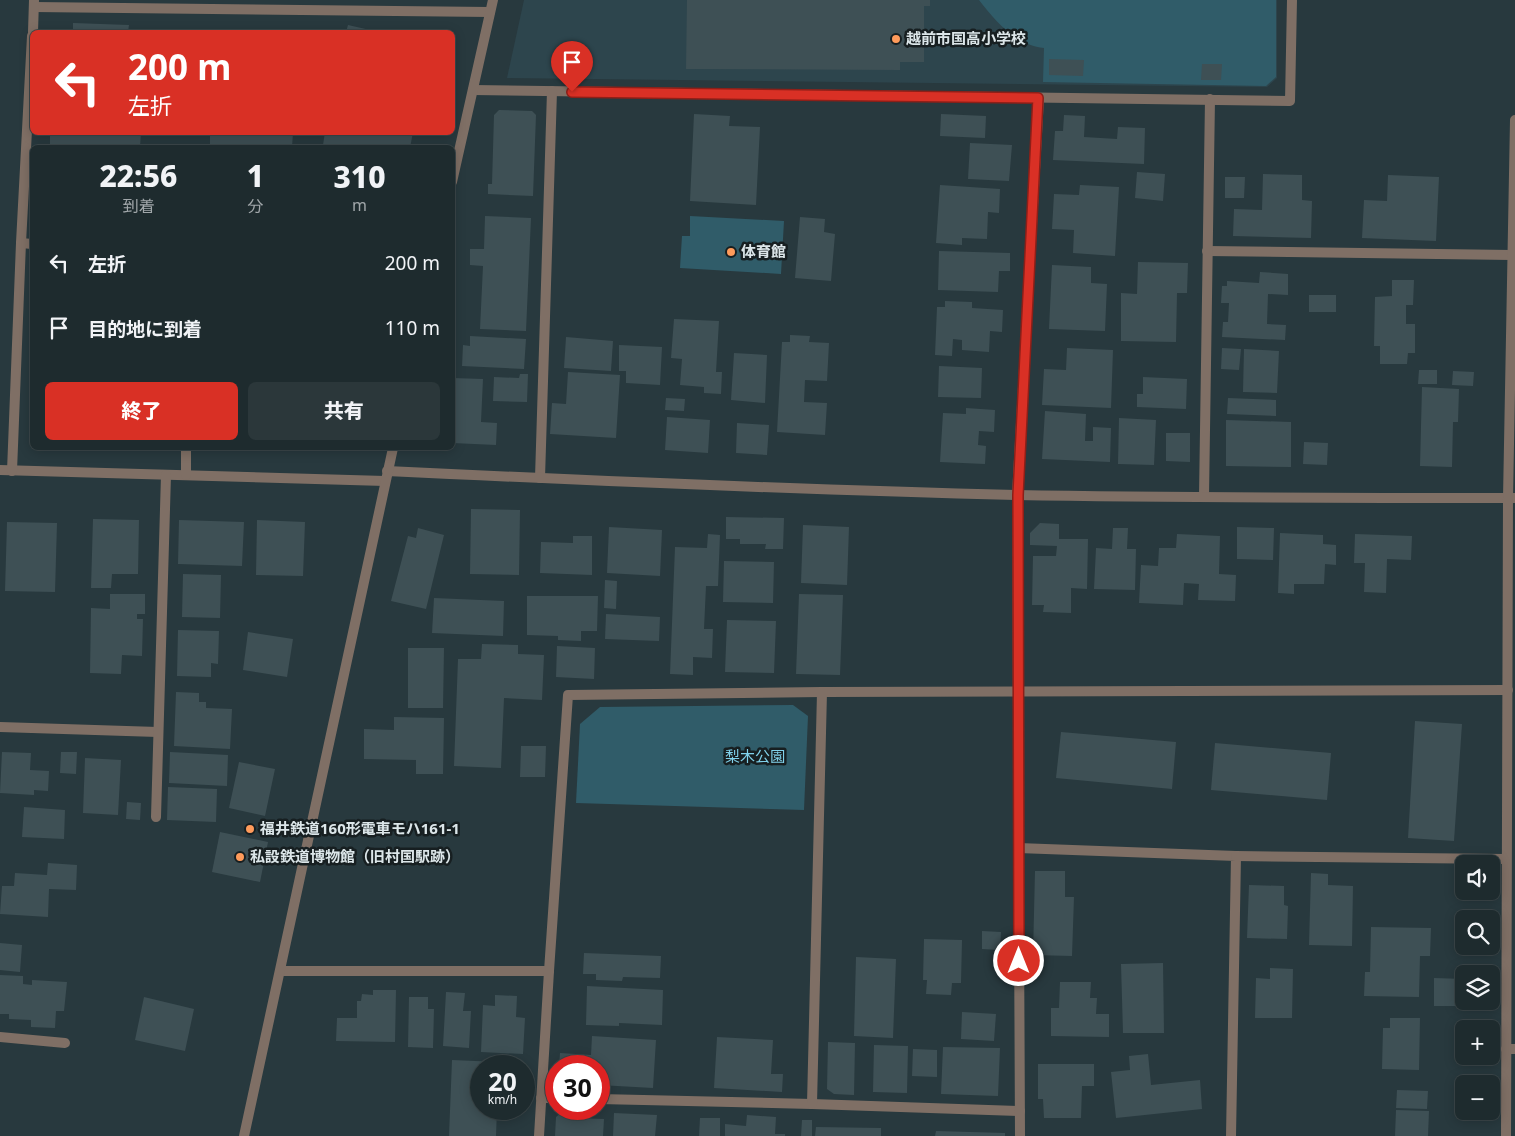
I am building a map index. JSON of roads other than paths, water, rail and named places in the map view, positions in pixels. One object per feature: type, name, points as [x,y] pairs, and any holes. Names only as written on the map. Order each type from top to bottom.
[{"type":"street","points":[[455,169],[493,0]]},
{"type":"street","points":[[473,90],[1290,100],[1292,0]]},
{"type":"street","points":[[33,30],[34,4],[490,12]]},
{"type":"street","points":[[12,471],[21,243],[30,86]]},
{"type":"street","points":[[540,478],[552,91]]},
{"type":"street","points":[[1020,1136],[1017,691],[1018,495],[1038,98]]},
{"type":"street","points":[[1204,497],[1210,99]]},
{"type":"street","points":[[1506,1136],[1511,1049],[1506,859],[1515,120]]},
{"type":"street","points":[[21,243],[30,244]]},
{"type":"street","points":[[1207,251],[1512,255]]},
{"type":"street","points":[[186,450],[186,475]]},
{"type":"street","points":[[244,1136],[392,450]]},
{"type":"street","points":[[0,470],[166,475],[540,478],[1018,495],[1511,498]]},
{"type":"street","points":[[156,817],[166,475]]},
{"type":"street","points":[[539,1136],[568,695],[822,692],[1508,690]]},
{"type":"street","points":[[812,1104],[822,692]]},
{"type":"street","points":[[0,727],[158,732]]},
{"type":"street","points":[[1018,848],[1236,856],[1506,859]]},
{"type":"street","points":[[1231,1136],[1236,856]]},
{"type":"street","points":[[281,970],[549,971]]},
{"type":"street","points":[[0,1037],[65,1043]]},
{"type":"street","points":[[610,1099],[1020,1111]]},
{"type":"place","name":"越前市国高小学校","points":[[896,39]]},
{"type":"place","name":"体育館","points":[[731,252]]},
{"type":"place","name":"福井鉄道160形電車モハ161-1","points":[[250,829]]},
{"type":"place","name":"私設鉄道博物館（旧村国駅跡）","points":[[240,857]]},
{"type":"park label","name":"梨木公園","points":[[755,757]]}]
